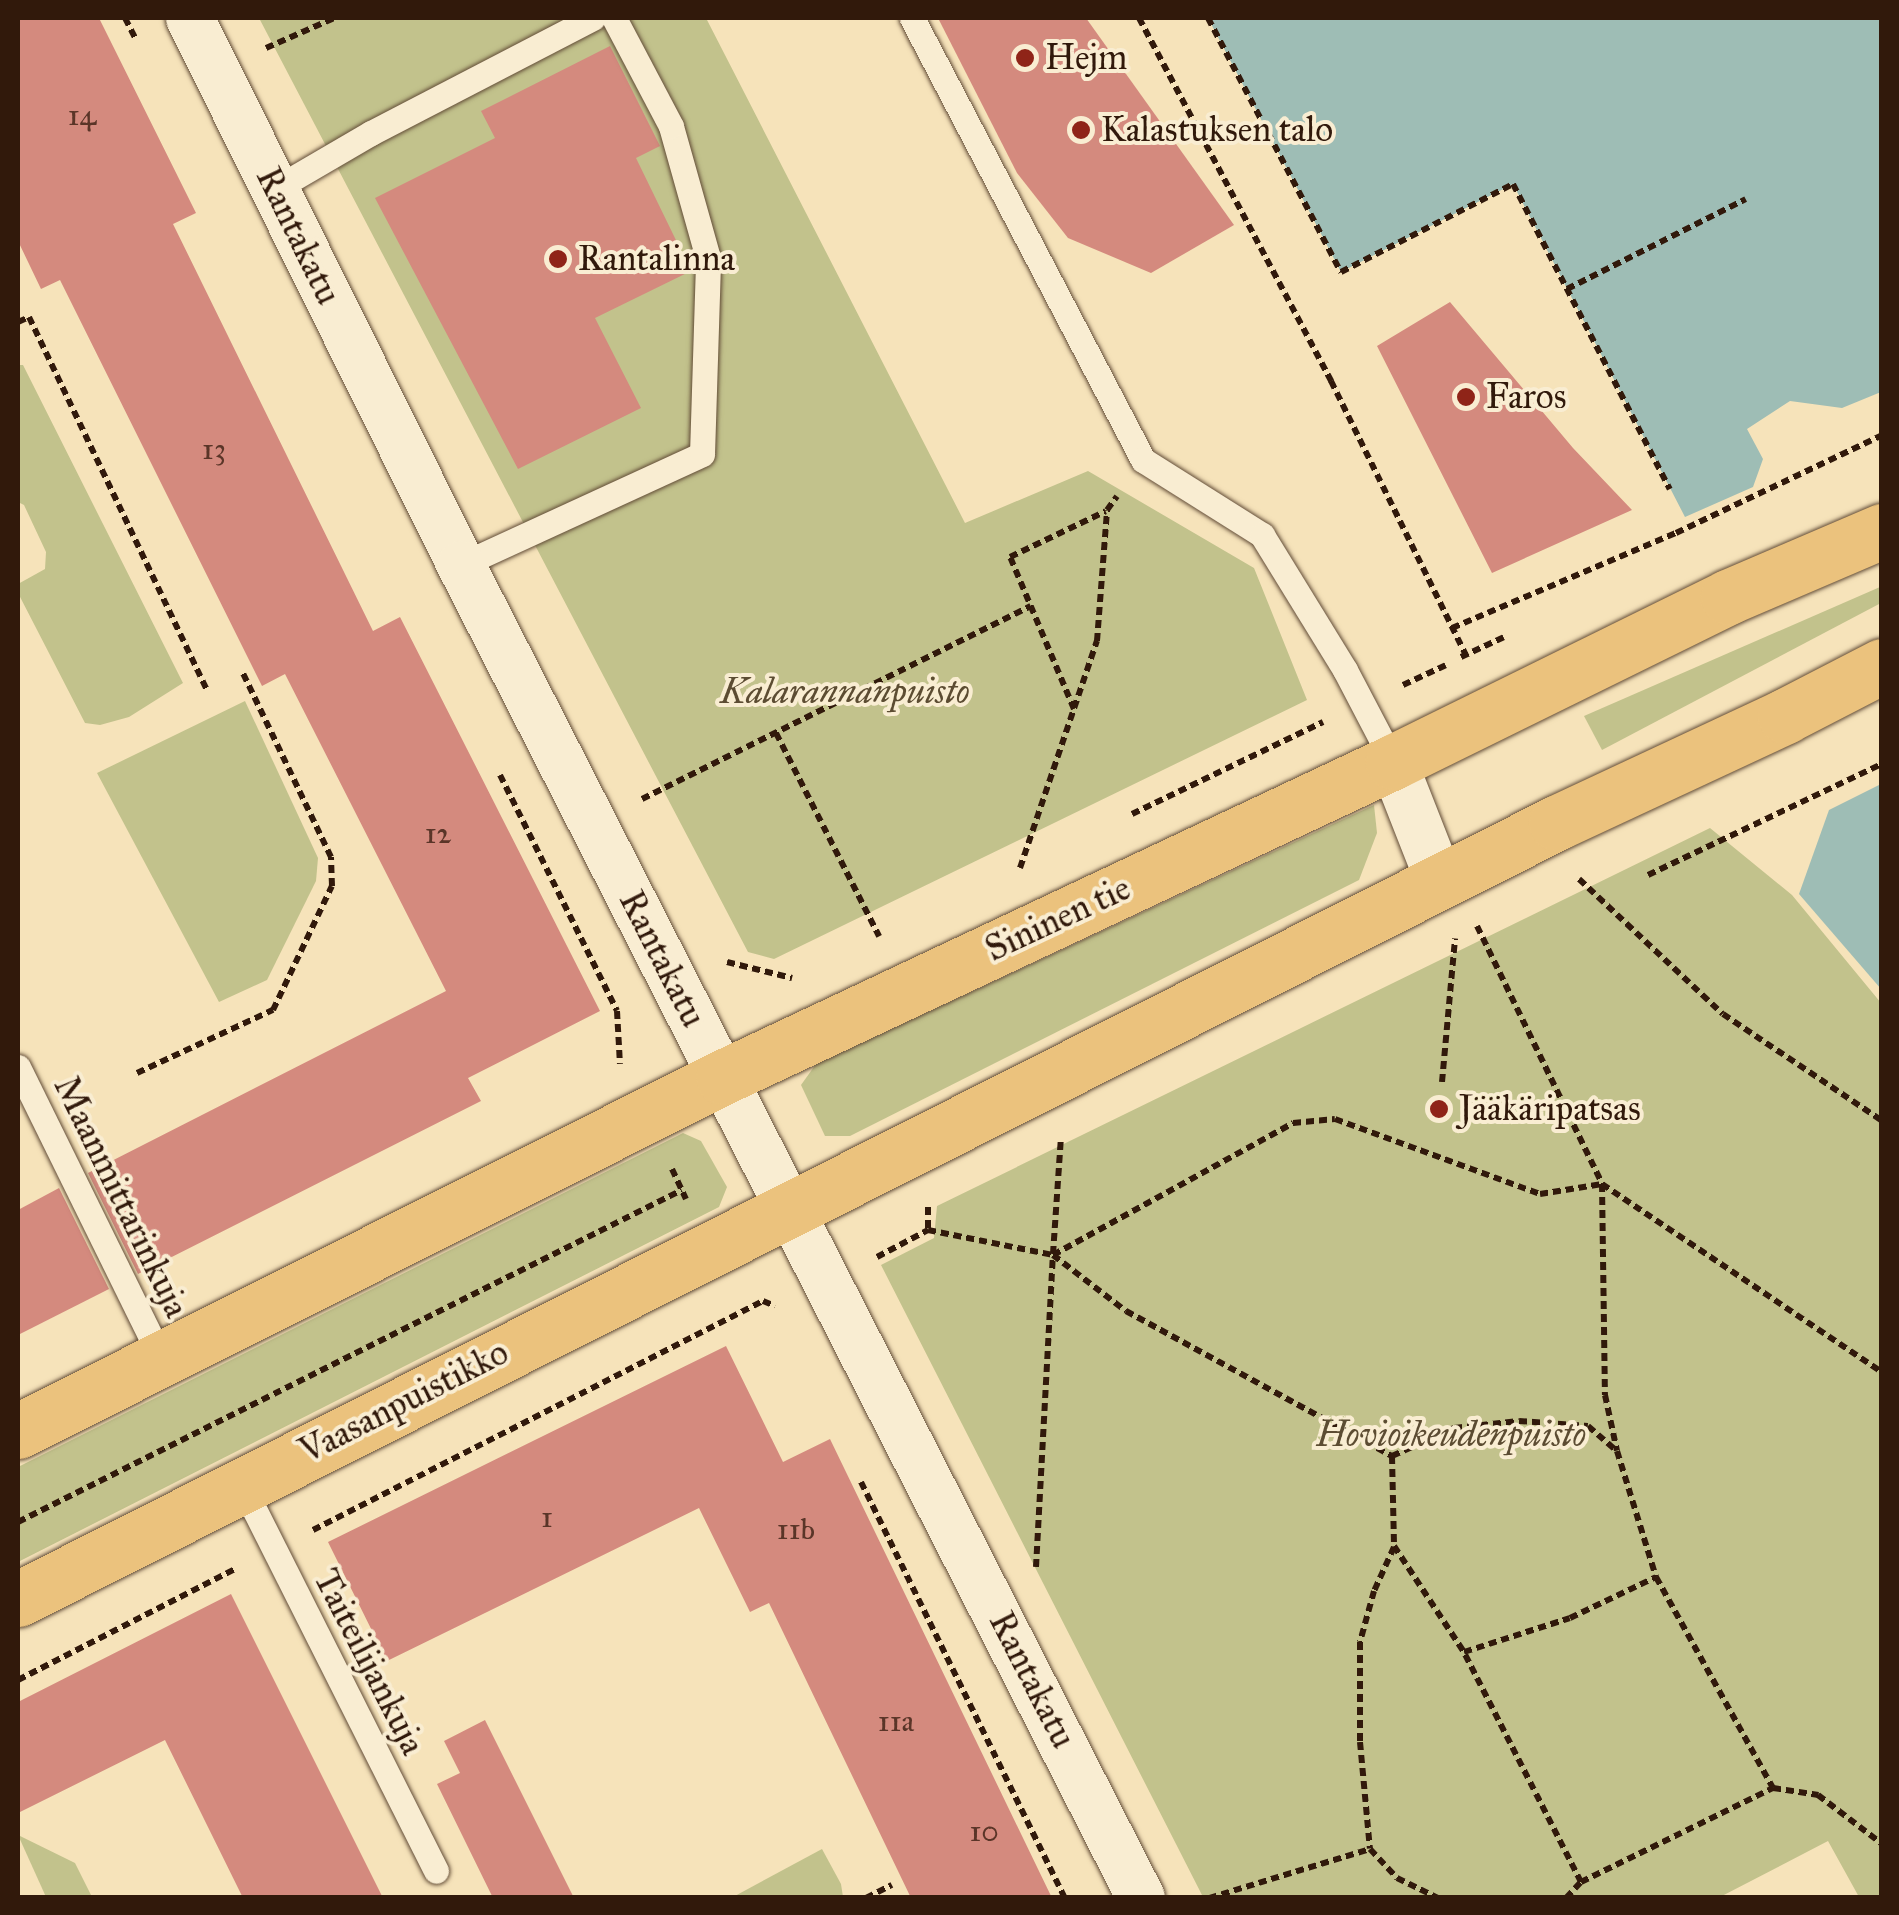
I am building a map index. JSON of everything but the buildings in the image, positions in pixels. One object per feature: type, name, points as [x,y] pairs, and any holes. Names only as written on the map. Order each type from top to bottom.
[{"type":"main road","name":"Sininen tie","points":[[723,1077],[1392,762],[1728,598],[1882,531]]},
{"type":"main road","points":[[792,1211],[1556,822],[1882,666]]},
{"type":"main road","points":[[18,1431],[723,1077]]},
{"type":"main road","name":"Vaasanpuistikko","points":[[18,1598],[240,1483],[792,1211]]},
{"type":"street","name":"Rantakatu","points":[[190,18],[460,564],[1141,1898]]},
{"type":"street","points":[[1392,762],[1440,882]]},
{"type":"lane","points":[[275,189],[370,133],[593,18]]},
{"type":"lane","points":[[460,564],[702,454],[708,258],[671,126],[614,18]]},
{"type":"lane","points":[[912,18],[1143,460],[1262,535],[1345,670],[1359,704],[1392,762]]},
{"type":"lane","name":"Maanmittarinkuja","points":[[18,1067],[161,1358]]},
{"type":"lane","name":"Taiteilijankuja","points":[[240,1483],[436,1871]]},
{"type":"path","points":[[216,72],[334,18]]},
{"type":"path","points":[[1140,18],[1331,381],[1466,655],[1500,710]]},
{"type":"path","points":[[1208,18],[1341,272],[1513,184],[1670,489]]},
{"type":"path","points":[[1568,289],[1746,199]]},
{"type":"path","points":[[18,322],[30,317],[207,690]]},
{"type":"path","points":[[1452,628],[1676,533],[1882,434]]},
{"type":"path","points":[[1074,709],[1010,557],[1107,510],[1143,460]]},
{"type":"path","points":[[1020,868],[1097,642],[1107,510]]},
{"type":"path","points":[[593,823],[1031,606]]},
{"type":"path","points":[[1127,816],[1359,704],[1520,632]]},
{"type":"path","points":[[137,1073],[273,1010],[332,886],[331,857],[243,673]]},
{"type":"path","points":[[776,733],[880,936]]},
{"type":"path","points":[[1648,875],[1882,764]]},
{"type":"path","points":[[1556,822],[1577,877],[1723,1014],[1882,1121]]},
{"type":"path","points":[[1002,877],[1038,860]]},
{"type":"path","points":[[1477,926],[1602,1184],[1605,1394],[1617,1450],[1656,1577],[1773,1788]]},
{"type":"path","points":[[864,943],[897,928]]},
{"type":"path","points":[[1442,1082],[1455,938]]},
{"type":"path","points":[[617,1057],[618,1011],[721,960],[790,980],[804,972]]},
{"type":"path","points":[[1053,1255],[1293,1123],[1334,1119],[1540,1194],[1602,1184],[1882,1372]]},
{"type":"path","points":[[1035,1586],[1062,1132]]},
{"type":"path","points":[[18,1522],[682,1190]]},
{"type":"path","points":[[928,1230],[1053,1255],[1126,1311],[1392,1456]]},
{"type":"path","points":[[18,1680],[763,1301],[778,1307]]},
{"type":"path","points":[[1392,1456],[1454,1428],[1518,1422],[1588,1426],[1617,1450]]},
{"type":"path","points":[[1392,1456],[1394,1546],[1374,1591],[1360,1642],[1360,1742],[1370,1848],[1397,1878],[1438,1898]]},
{"type":"path","points":[[855,1469],[1066,1898]]},
{"type":"path","points":[[1394,1546],[1464,1652],[1580,1882]]},
{"type":"path","points":[[1464,1652],[1570,1618],[1656,1577]]},
{"type":"path","points":[[1566,1898],[1580,1882],[1773,1788],[1818,1795],[1882,1844]]},
{"type":"path","points":[[1209,1898],[1370,1848]]},
{"type":"path","points":[[866,1898],[892,1885]]},
{"type":"green space","name":"Kalarannanpuisto","points":[[259,18],[706,18],[965,523],[1088,471],[1254,568],[1307,700],[774,959],[748,952]]},
{"type":"green space","points":[[18,365],[23,365],[183,683],[129,717],[100,725],[85,723],[18,593],[18,584],[45,569],[46,552],[24,505],[18,502]]},
{"type":"green space","points":[[1880,587],[1881,603],[1602,750],[1584,716]]},
{"type":"green space","points":[[245,701],[318,858],[316,881],[267,980],[219,1002],[97,773]]},
{"type":"green space","points":[[1374,805],[1377,833],[1359,880],[850,1136],[825,1136],[801,1085],[816,1064]]},
{"type":"green space","name":"Hovioikeudenpuisto","points":[[1710,828],[1792,895],[1881,1003],[1881,1897],[1859,1897],[1828,1841],[1720,1897],[1203,1897],[881,1265],[934,1238],[937,1206]]},
{"type":"green space","points":[[683,1133],[701,1141],[727,1187],[719,1207],[18,1562],[18,1467]]},
{"type":"green space","points":[[18,1835],[75,1863],[92,1897],[46,1897]]},
{"type":"green space","points":[[822,1849],[841,1884],[843,1897],[733,1897]]},
{"type":"water","points":[[1208,18],[1881,18],[1881,392],[1842,408],[1790,401],[1747,429],[1763,459],[1753,487],[1685,517],[1513,184],[1341,272]]},
{"type":"water","points":[[1881,784],[1881,989],[1799,894],[1829,810]]},
{"type":"place","name":"Hejm","points":[[1025,58]]},
{"type":"place","name":"Kalastuksen talo","points":[[1081,130]]},
{"type":"place","name":"Rantalinna","points":[[558,259]]},
{"type":"place","name":"Faros","points":[[1466,397]]},
{"type":"place","name":"Jääkäripatsas","points":[[1439,1109]]}]
